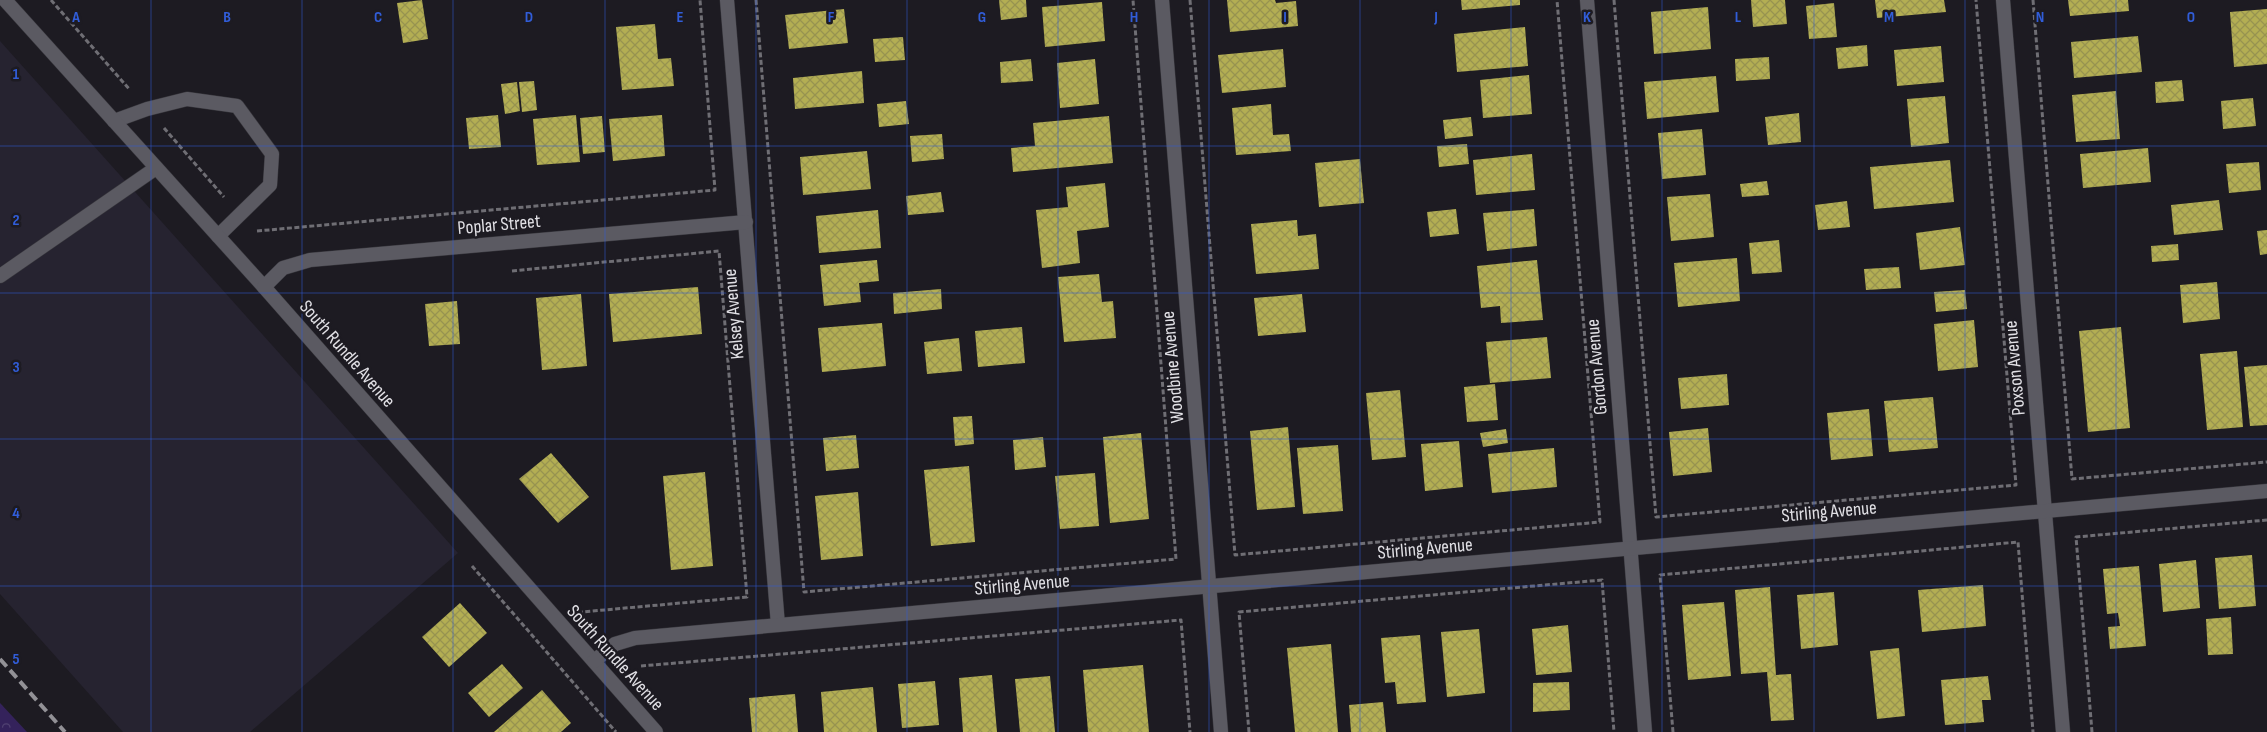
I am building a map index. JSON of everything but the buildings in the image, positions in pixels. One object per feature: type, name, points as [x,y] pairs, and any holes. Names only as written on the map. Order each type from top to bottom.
[{"type":"street","name":"Kelsey Avenue","points":[[727,0],[778,625]]},
{"type":"street","name":"Woodbine Avenue","points":[[1162,0],[1221,732]]},
{"type":"street","name":"Gordon Avenue","points":[[1587,0],[1645,732]]},
{"type":"street","name":"Poxson Avenue","points":[[2003,0],[2063,732]]},
{"type":"street","name":"South Rundle Avenue","points":[[7,1],[264,287],[656,732]]},
{"type":"street","points":[[114,121],[146,109],[187,99],[237,106],[272,154],[270,185],[218,236]]},
{"type":"street","points":[[0,276],[156,168]]},
{"type":"street","name":"Poplar Street","points":[[264,287],[283,268],[310,260],[746,222]]},
{"type":"street","name":"Stirling Avenue","points":[[594,662],[614,644],[635,638],[2267,491]]},
{"type":"path","points":[[51,0],[255,231],[715,190],[700,0]]},
{"type":"path","points":[[756,0],[804,592],[1176,559],[1133,0]]},
{"type":"path","points":[[1190,0],[1235,555],[1600,522],[1557,0]]},
{"type":"path","points":[[1614,0],[1656,517],[2016,486],[1976,0]]},
{"type":"path","points":[[2033,0],[2072,479],[2267,462]]},
{"type":"path","points":[[512,271],[720,251],[747,597],[577,612]]},
{"type":"path","points":[[2092,732],[2076,538],[2267,520]]},
{"type":"path","points":[[1673,732],[1660,575],[2018,542],[2033,732]]},
{"type":"path","points":[[472,566],[616,732]]},
{"type":"path","points":[[1249,732],[1239,612],[1602,580],[1614,732]]},
{"type":"path","points":[[641,666],[1181,620],[1190,732]]},
{"type":"shaded area","points":[[0,41],[458,553],[250,732],[123,732],[0,594]]},
{"type":"green space","points":[[0,703],[27,732],[0,732]]},
{"type":"railway","points":[[0,659],[65,732]]}]
